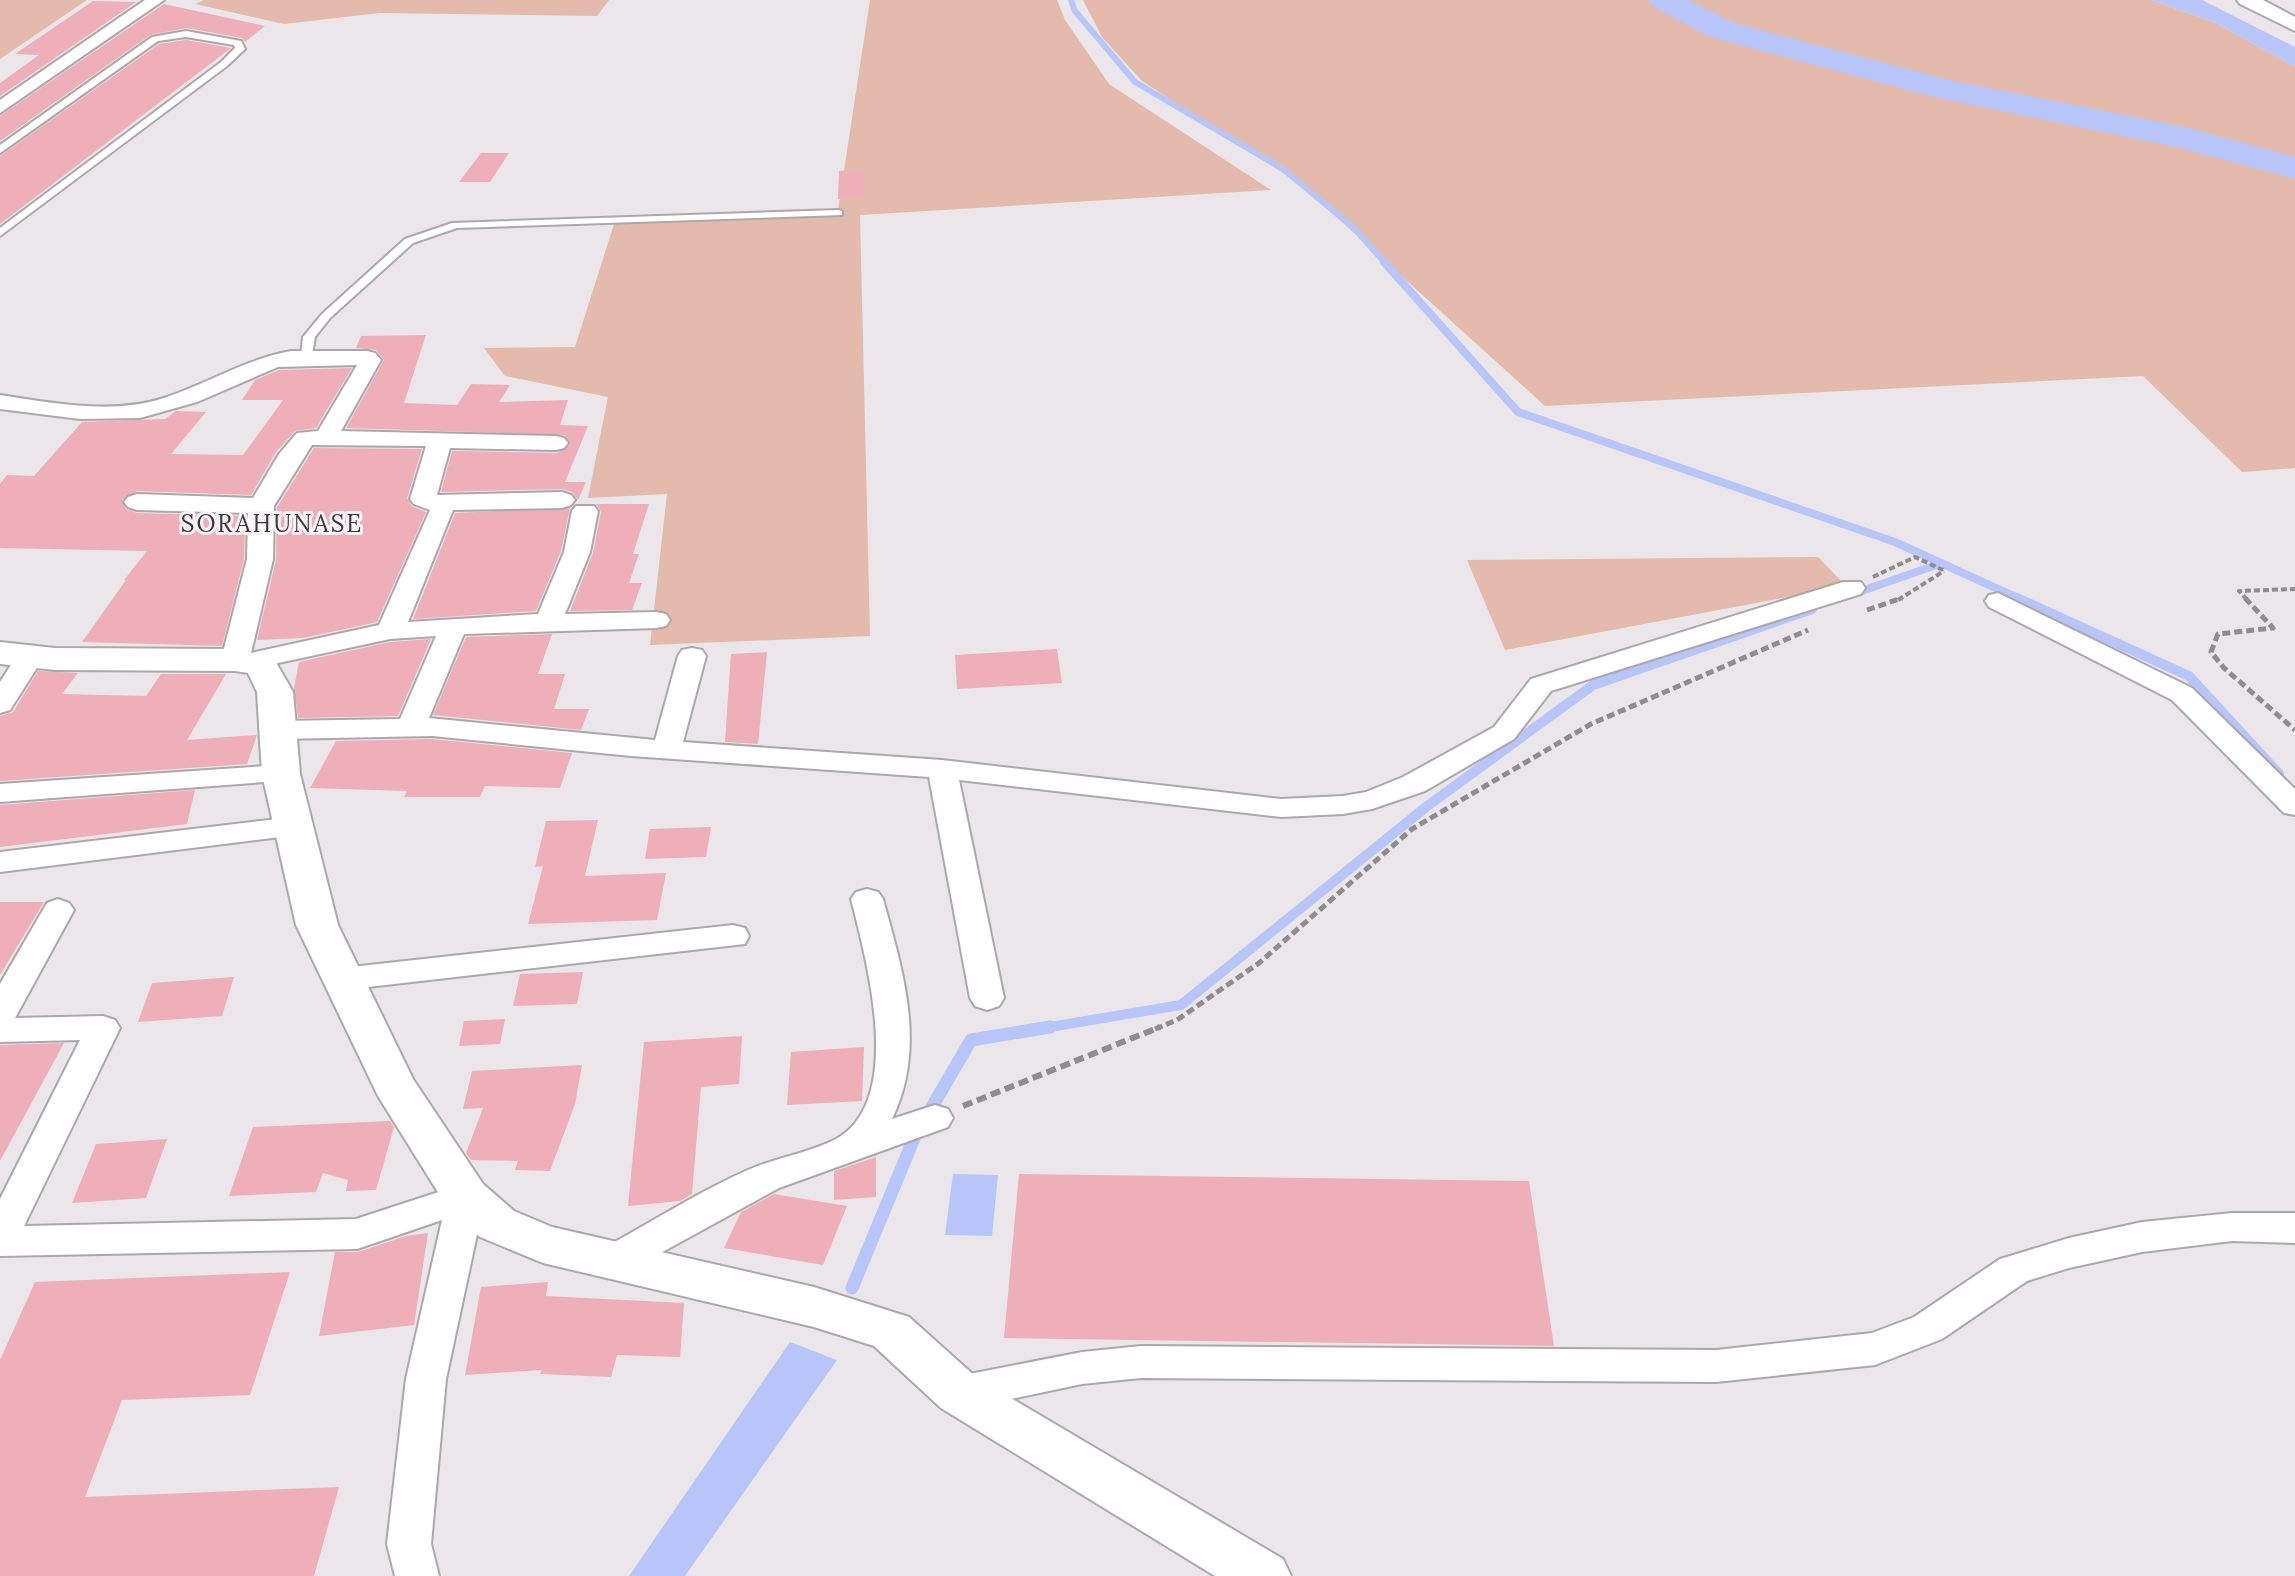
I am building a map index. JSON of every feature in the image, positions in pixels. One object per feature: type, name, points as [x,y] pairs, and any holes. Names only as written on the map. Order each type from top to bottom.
[{"type":"street","points":[[0,108],[156,0]]},
{"type":"street","points":[[2247,0],[2295,25]]},
{"type":"street","points":[[2276,0],[2295,9]]},
{"type":"street","points":[[0,402],[69,412],[130,412],[158,407],[273,361],[307,357],[370,360],[327,435]]},
{"type":"street","points":[[242,661],[260,559],[261,506],[299,443],[313,435],[327,435],[556,443]]},
{"type":"street","points":[[440,441],[423,499],[425,501],[574,506],[577,552],[548,623]]},
{"type":"street","points":[[137,502],[261,506]]},
{"type":"street","points":[[390,631],[442,512]]},
{"type":"street","points":[[279,730],[411,727],[942,769],[1281,808],[1328,808],[1372,800],[1414,784],[1504,733],[1541,685],[1854,600]]},
{"type":"street","points":[[1998,601],[2182,694],[2295,806]]},
{"type":"street","points":[[242,661],[390,631],[656,620]]},
{"type":"street","points":[[411,727],[453,627]]},
{"type":"street","points":[[0,704],[8,655],[242,661],[262,666],[275,692],[281,774],[317,925],[394,1085],[466,1197],[497,1224],[543,1244],[814,1307],[891,1331],[959,1393],[1263,1576]]},
{"type":"street","points":[[667,748],[692,656]]},
{"type":"street","points":[[942,769],[987,998]]},
{"type":"street","points":[[0,793],[281,774]]},
{"type":"street","points":[[0,862],[294,827]]},
{"type":"street","points":[[851,1147],[872,1124],[885,1092],[894,1041],[889,989],[867,899]]},
{"type":"street","points":[[0,1014],[58,910]]},
{"type":"street","points":[[342,979],[733,936]]},
{"type":"street","points":[[0,1030],[103,1028],[0,1239],[357,1234],[466,1197]]},
{"type":"street","points":[[613,1261],[766,1178],[919,1123]]},
{"type":"street","points":[[417,1576],[409,1544],[426,1379],[466,1197]]},
{"type":"street","points":[[959,1393],[1082,1368],[1141,1362],[1716,1366],[1875,1349],[1928,1328],[2014,1270],[2069,1253],[2142,1237],[2232,1227],[2295,1228]]},
{"type":"lane","points":[[0,150],[155,39],[167,34],[212,37],[238,43],[240,49],[224,64],[0,233]]},
{"type":"lane","points":[[307,357],[309,337],[326,316],[409,241],[439,229],[456,225],[838,213]]},
{"type":"path","points":[[1915,557],[1944,571],[1900,599],[1854,600],[1915,557]]},
{"type":"path","points":[[2295,589],[2239,591],[2273,628],[2218,634],[2211,652],[2224,668],[2295,730]]},
{"type":"path","points":[[919,1123],[1177,1020],[1259,963],[1412,829],[1591,724],[1812,628]]},
{"type":"shaded area","points":[[0,0],[87,0],[0,59]]},
{"type":"shaded area","points":[[204,0],[609,0],[597,16],[380,13],[284,24],[195,4]]},
{"type":"shaded area","points":[[870,0],[1057,0],[1065,20],[1109,84],[1271,190],[860,215],[870,636],[650,645],[667,494],[588,498],[608,397],[505,376],[484,348],[575,347],[615,221],[838,210]]},
{"type":"shaded area","points":[[1083,0],[2151,0],[2214,22],[2295,67],[2295,468],[2242,472],[2143,376],[1545,406],[1300,184],[1142,81],[1102,37]]},
{"type":"shaded area","points":[[1818,557],[1846,586],[1505,650],[1467,560]]},
{"type":"water","points":[[2151,0],[2202,0],[2295,47],[2295,67],[2214,22]]},
{"type":"water","points":[[953,1174],[998,1175],[992,1236],[945,1235]]},
{"type":"water","points":[[790,1342],[837,1360],[685,1576],[629,1576]]},
{"type":"building","points":[[93,1],[136,2],[0,96],[0,83],[39,55],[15,54]]},
{"type":"building","points":[[164,4],[265,26],[245,42],[242,38],[187,28],[150,35],[0,141],[0,116]]},
{"type":"building","points":[[186,40],[231,48],[0,224],[0,156],[159,44]]},
{"type":"building","points":[[481,153],[509,153],[490,182],[459,182]]},
{"type":"building","points":[[864,170],[863,198],[838,199],[839,171]]},
{"type":"building","points":[[426,335],[404,403],[457,405],[471,384],[510,385],[499,402],[568,400],[560,425],[588,426],[565,482],[586,482],[578,500],[572,492],[562,489],[441,492],[452,451],[557,453],[570,445],[565,435],[346,428],[384,360],[376,350],[356,348],[361,336]]},
{"type":"building","points":[[352,368],[316,428],[295,431],[276,452],[251,495],[137,491],[122,500],[126,509],[137,513],[245,516],[244,559],[222,646],[82,642],[147,551],[0,548],[0,484],[7,475],[34,476],[82,422],[165,419],[176,411],[206,412],[171,454],[243,455],[283,400],[242,400],[255,380],[279,370]]},
{"type":"building","points":[[314,448],[422,449],[407,498],[412,506],[426,512],[377,622],[303,638],[257,640],[276,560],[277,507]]},
{"type":"building","points":[[596,504],[649,504],[633,554],[639,554],[629,583],[642,583],[632,610],[570,611],[593,553],[601,512]]},
{"type":"building","points":[[570,508],[561,551],[536,611],[413,619],[455,513]]},
{"type":"building","points":[[552,634],[538,674],[565,674],[554,709],[589,709],[581,730],[433,715],[466,637]]},
{"type":"building","points":[[431,639],[398,716],[298,718],[294,688],[299,662],[390,642]]},
{"type":"building","points":[[1057,649],[1062,683],[957,689],[955,655]]},
{"type":"building","points":[[767,652],[758,744],[725,742],[731,654]]},
{"type":"building","points":[[38,671],[78,673],[62,694],[146,696],[161,674],[226,674],[187,740],[257,735],[247,764],[0,781],[0,716],[13,712]]},
{"type":"building","points":[[432,739],[572,753],[560,788],[485,786],[480,797],[404,797],[407,791],[310,788],[336,741]]},
{"type":"building","points":[[195,790],[187,824],[0,847],[0,805]]},
{"type":"building","points":[[598,820],[585,876],[666,873],[657,920],[528,924],[543,866],[535,867],[546,821]]},
{"type":"building","points":[[711,827],[706,857],[645,859],[650,829]]},
{"type":"building","points":[[0,902],[44,902],[0,975]]},
{"type":"building","points":[[583,972],[577,1004],[513,1006],[520,974]]},
{"type":"building","points":[[234,977],[222,1016],[138,1022],[152,983]]},
{"type":"building","points":[[505,1019],[500,1044],[459,1046],[464,1021]]},
{"type":"building","points":[[742,1036],[739,1084],[701,1087],[692,1194],[680,1201],[628,1206],[644,1042]]},
{"type":"building","points":[[64,1043],[0,1161],[0,1045]]},
{"type":"building","points":[[864,1047],[862,1101],[787,1105],[791,1052]]},
{"type":"building","points":[[582,1065],[575,1104],[550,1171],[515,1170],[518,1161],[471,1160],[466,1153],[483,1108],[463,1109],[472,1071]]},
{"type":"building","points":[[390,1121],[394,1127],[376,1190],[346,1191],[348,1180],[323,1173],[316,1192],[229,1196],[253,1127]]},
{"type":"building","points":[[167,1139],[146,1198],[72,1203],[96,1144]]},
{"type":"building","points":[[876,1157],[876,1197],[834,1200],[834,1171]]},
{"type":"building","points":[[1019,1174],[1529,1181],[1554,1346],[1004,1338]]},
{"type":"building","points":[[774,1194],[847,1206],[823,1265],[724,1248],[741,1212]]},
{"type":"building","points":[[428,1233],[414,1325],[319,1336],[335,1252],[358,1252],[406,1236]]},
{"type":"building","points":[[290,1272],[250,1395],[122,1400],[85,1497],[339,1487],[314,1576],[0,1576],[0,1360],[35,1282]]},
{"type":"building","points":[[548,1282],[546,1296],[684,1303],[680,1357],[617,1355],[611,1377],[540,1374],[542,1370],[465,1375],[481,1287]]},
{"type":"waterway","points":[[1071,0],[1075,11],[1135,82],[1283,169],[1353,227],[1386,264]]},
{"type":"waterway","points":[[1665,0],[1722,30],[1946,90],[2185,138],[2295,168]]},
{"type":"waterway","points":[[1384,262],[1518,412],[1895,542],[1941,563]]},
{"type":"waterway","points":[[1853,594],[1941,563]]},
{"type":"waterway","points":[[1941,563],[2022,600]]},
{"type":"waterway","points":[[2017,598],[2189,676],[2279,774]]},
{"type":"waterway","points":[[1046,1028],[1181,1005],[1426,807],[1593,685],[1812,609]]},
{"type":"waterway","points":[[1046,1028],[1050,1027]]},
{"type":"waterway","points":[[852,1288],[915,1136],[971,1040],[1046,1028]]},
{"type":"waterway","points":[[1038,1029],[1046,1028]]},
{"type":"district","name":"SORAHUNASE","points":[[272,524]]}]
